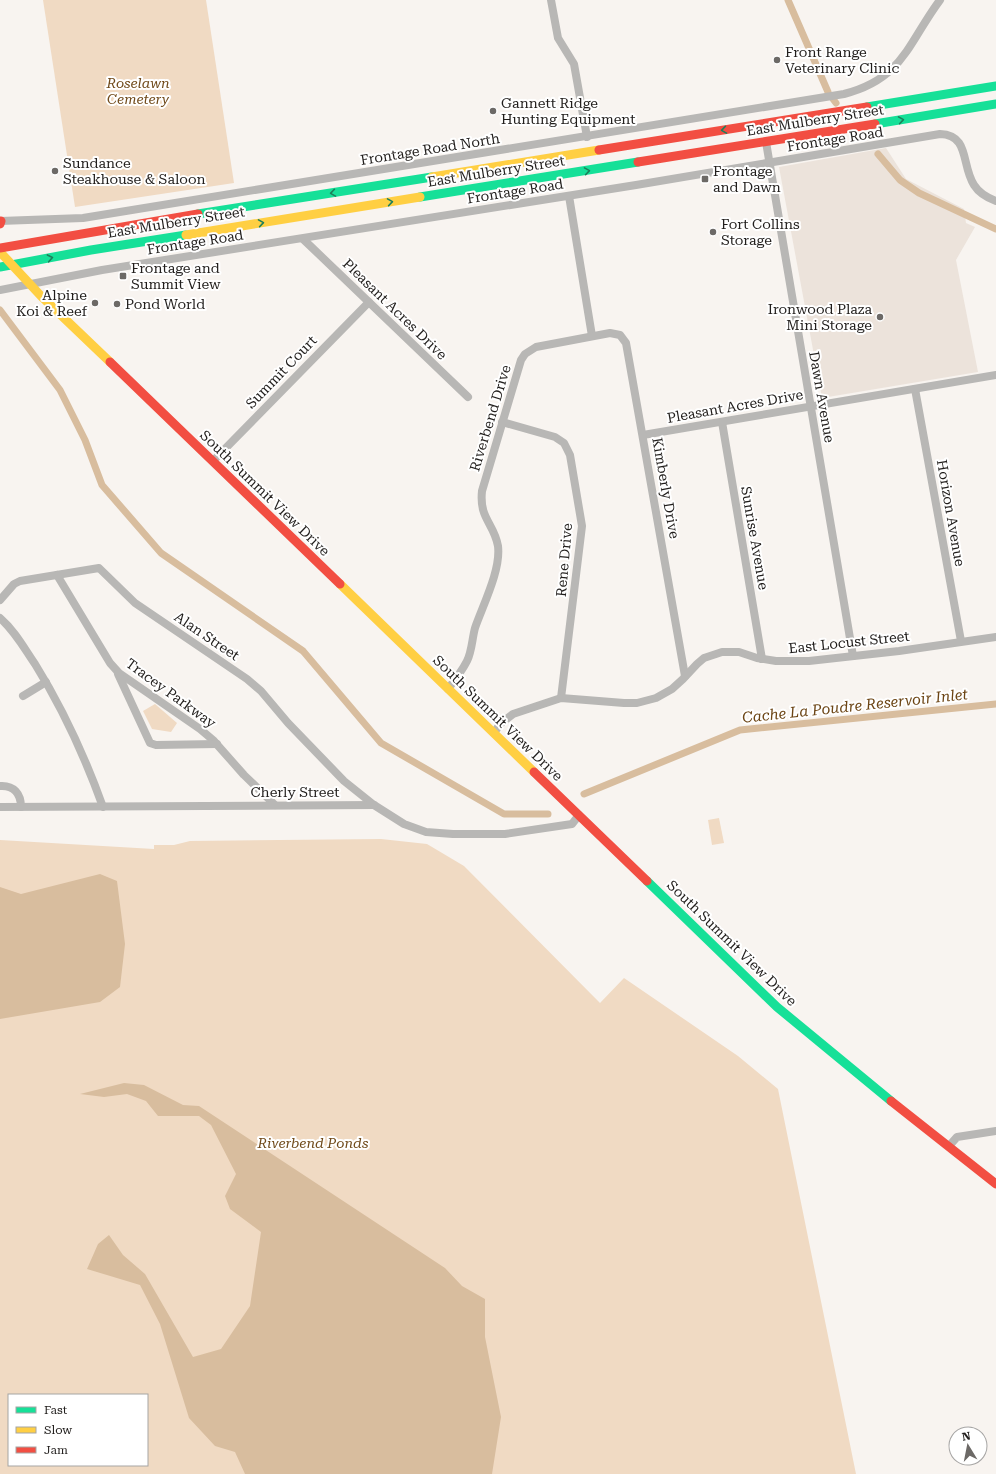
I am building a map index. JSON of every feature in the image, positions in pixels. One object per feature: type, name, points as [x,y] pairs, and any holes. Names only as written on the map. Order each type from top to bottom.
[{"type":"main road","points":[[932,97],[960,85],[996,79]]},
{"type":"main road","name":"East Mulberry Street","points":[[0,248],[112,228],[996,86]]},
{"type":"main road","name":"East Mulberry Street","points":[[0,268],[98,249],[996,104]]},
{"type":"main road","name":"South Summit View Drive","points":[[0,252],[41,296],[778,1007],[839,1059],[996,1184]]},
{"type":"street","points":[[551,0],[558,38],[574,64],[587,137]]},
{"type":"street","name":"Frontage Road North","points":[[0,222],[83,218],[844,94],[870,86],[896,66],[940,0]]},
{"type":"street","points":[[760,108],[763,124]]},
{"type":"street","name":"Frontage Road","points":[[0,290],[109,269],[303,239],[933,136],[949,135],[958,141],[962,146],[967,170],[973,184],[987,197],[996,201]]},
{"type":"street","name":"Dawn Avenue","points":[[766,142],[853,656]]},
{"type":"street","points":[[568,196],[592,336]]},
{"type":"street","name":"Pleasant Acres Drive","points":[[303,239],[468,398]]},
{"type":"street","name":"Summit Court","points":[[212,461],[369,302]]},
{"type":"street","name":"Kimberly Drive","points":[[592,336],[615,333],[620,335],[626,343],[685,676]]},
{"type":"street","name":"Riverbend Drive","points":[[448,689],[462,671],[467,660],[474,630],[498,562],[498,546],[495,536],[483,513],[481,500],[502,422],[521,360],[525,354],[536,347],[592,336]]},
{"type":"street","name":"Pleasant Acres Drive","points":[[643,435],[996,375]]},
{"type":"street","name":"Horizon Avenue","points":[[915,389],[961,641]]},
{"type":"street","name":"Rene Drive","points":[[502,422],[555,437],[564,443],[570,455],[582,526],[561,698]]},
{"type":"street","name":"Sunrise Avenue","points":[[722,422],[762,659]]},
{"type":"street","name":"Alan Street","points":[[0,600],[14,584],[20,581],[99,568],[135,603],[247,679],[261,691],[288,723],[344,781],[374,805]]},
{"type":"street","name":"Tracey Parkway","points":[[57,575],[122,682],[150,743],[156,745],[217,744]]},
{"type":"street","points":[[0,618],[8,625],[20,640],[46,682],[69,725],[94,782],[103,807]]},
{"type":"street","name":"East Locust Street","points":[[494,733],[500,724],[514,714],[561,698],[624,703],[648,701],[663,695],[672,689],[696,664],[704,658],[722,652],[739,652],[762,659],[793,662],[899,651],[996,637]]},
{"type":"street","name":"Tracey Parkway","points":[[110,663],[129,681],[200,729],[217,744],[244,775],[275,806]]},
{"type":"street","points":[[23,696],[46,682]]},
{"type":"street","points":[[0,786],[5,786],[15,790],[21,799],[21,807]]},
{"type":"street","points":[[374,805],[404,824],[426,832],[453,834],[505,834],[539,829],[572,824],[579,815]]},
{"type":"street","name":"Cherly Street","points":[[0,807],[374,805]]},
{"type":"street","points":[[949,1146],[957,1137],[996,1131]]},
{"type":"shaded area","points":[[886,148],[906,179],[964,209],[966,223],[975,227],[956,260],[978,372],[822,398],[779,167]]},
{"type":"shaded area","points":[[100,874],[117,881],[125,944],[120,987],[100,1002],[0,1019],[0,887],[21,894]]},
{"type":"shaded area","points":[[124,1083],[144,1085],[183,1105],[199,1106],[445,1268],[462,1286],[485,1299],[485,1337],[501,1417],[492,1474],[245,1474],[235,1452],[215,1446],[189,1418],[160,1324],[140,1285],[87,1269],[98,1244],[109,1235],[123,1255],[145,1274],[193,1357],[221,1349],[250,1306],[261,1232],[230,1209],[225,1196],[236,1174],[211,1125],[199,1116],[158,1116],[146,1101],[127,1094],[104,1097],[80,1094]]},
{"type":"green space","name":"Roselawn Cemetery","points":[[43,0],[206,0],[234,183],[75,207]]},
{"type":"green space","points":[[155,704],[177,723],[171,732],[152,729],[143,711]]},
{"type":"green space","points":[[719,818],[724,843],[712,845],[708,820]]},
{"type":"green space","name":"Riverbend Ponds","points":[[381,839],[427,844],[464,866],[600,1003],[624,978],[738,1056],[778,1089],[856,1474],[0,1474],[0,840],[154,849],[154,845],[174,845],[190,841]]},
{"type":"waterway","points":[[788,0],[828,92]]},
{"type":"waterway","points":[[833,99],[836,103]]},
{"type":"waterway","points":[[878,154],[900,180],[919,193],[996,229]]},
{"type":"waterway","name":"Cache La Poudre Reservoir Inlet","points":[[0,310],[60,390],[85,440],[102,485],[161,553],[303,651],[381,743],[504,814],[548,814]]},
{"type":"waterway","name":"Cache La Poudre Reservoir Inlet","points":[[584,794],[740,730],[996,704]]},
{"type":"traffic: fast","points":[[867,107],[996,86]]},
{"type":"traffic: fast","points":[[875,124],[996,104]]},
{"type":"traffic: fast","points":[[420,197],[638,162]]},
{"type":"traffic: fast","points":[[198,214],[432,177]]},
{"type":"traffic: fast","points":[[0,267],[91,250],[186,235]]},
{"type":"traffic: fast","points":[[647,881],[777,1007],[891,1101]]},
{"type":"traffic: slow","points":[[432,177],[599,150]]},
{"type":"traffic: slow","points":[[186,235],[420,197]]},
{"type":"traffic: slow","points":[[0,252],[41,296],[110,362]]},
{"type":"traffic: slow","points":[[340,584],[534,772]]},
{"type":"traffic: jam","points":[[599,150],[867,107]]},
{"type":"traffic: jam","points":[[638,162],[875,124]]},
{"type":"traffic: jam","points":[[0,248],[198,214]]},
{"type":"traffic: jam","points":[[110,362],[340,584]]},
{"type":"traffic: jam","points":[[534,772],[647,881]]},
{"type":"traffic: jam","points":[[891,1101],[996,1184]]},
{"type":"place","name":"Front Range Veterinary Clinic","points":[[777,60]]},
{"type":"place","name":"Gannett Ridge Hunting Equipment","points":[[493,111]]},
{"type":"place","name":"Sundance Steakhouse & Saloon","points":[[55,171]]},
{"type":"place","name":"Frontage and Dawn","points":[[705,179]]},
{"type":"place","name":"Fort Collins Storage","points":[[713,232]]},
{"type":"place","name":"Frontage and Summit View","points":[[123,276]]},
{"type":"place","name":"Alpine Koi & Reef","points":[[95,303]]},
{"type":"place","name":"Pond World","points":[[117,304]]},
{"type":"place","name":"Ironwood Plaza Mini Storage","points":[[880,317]]}]
